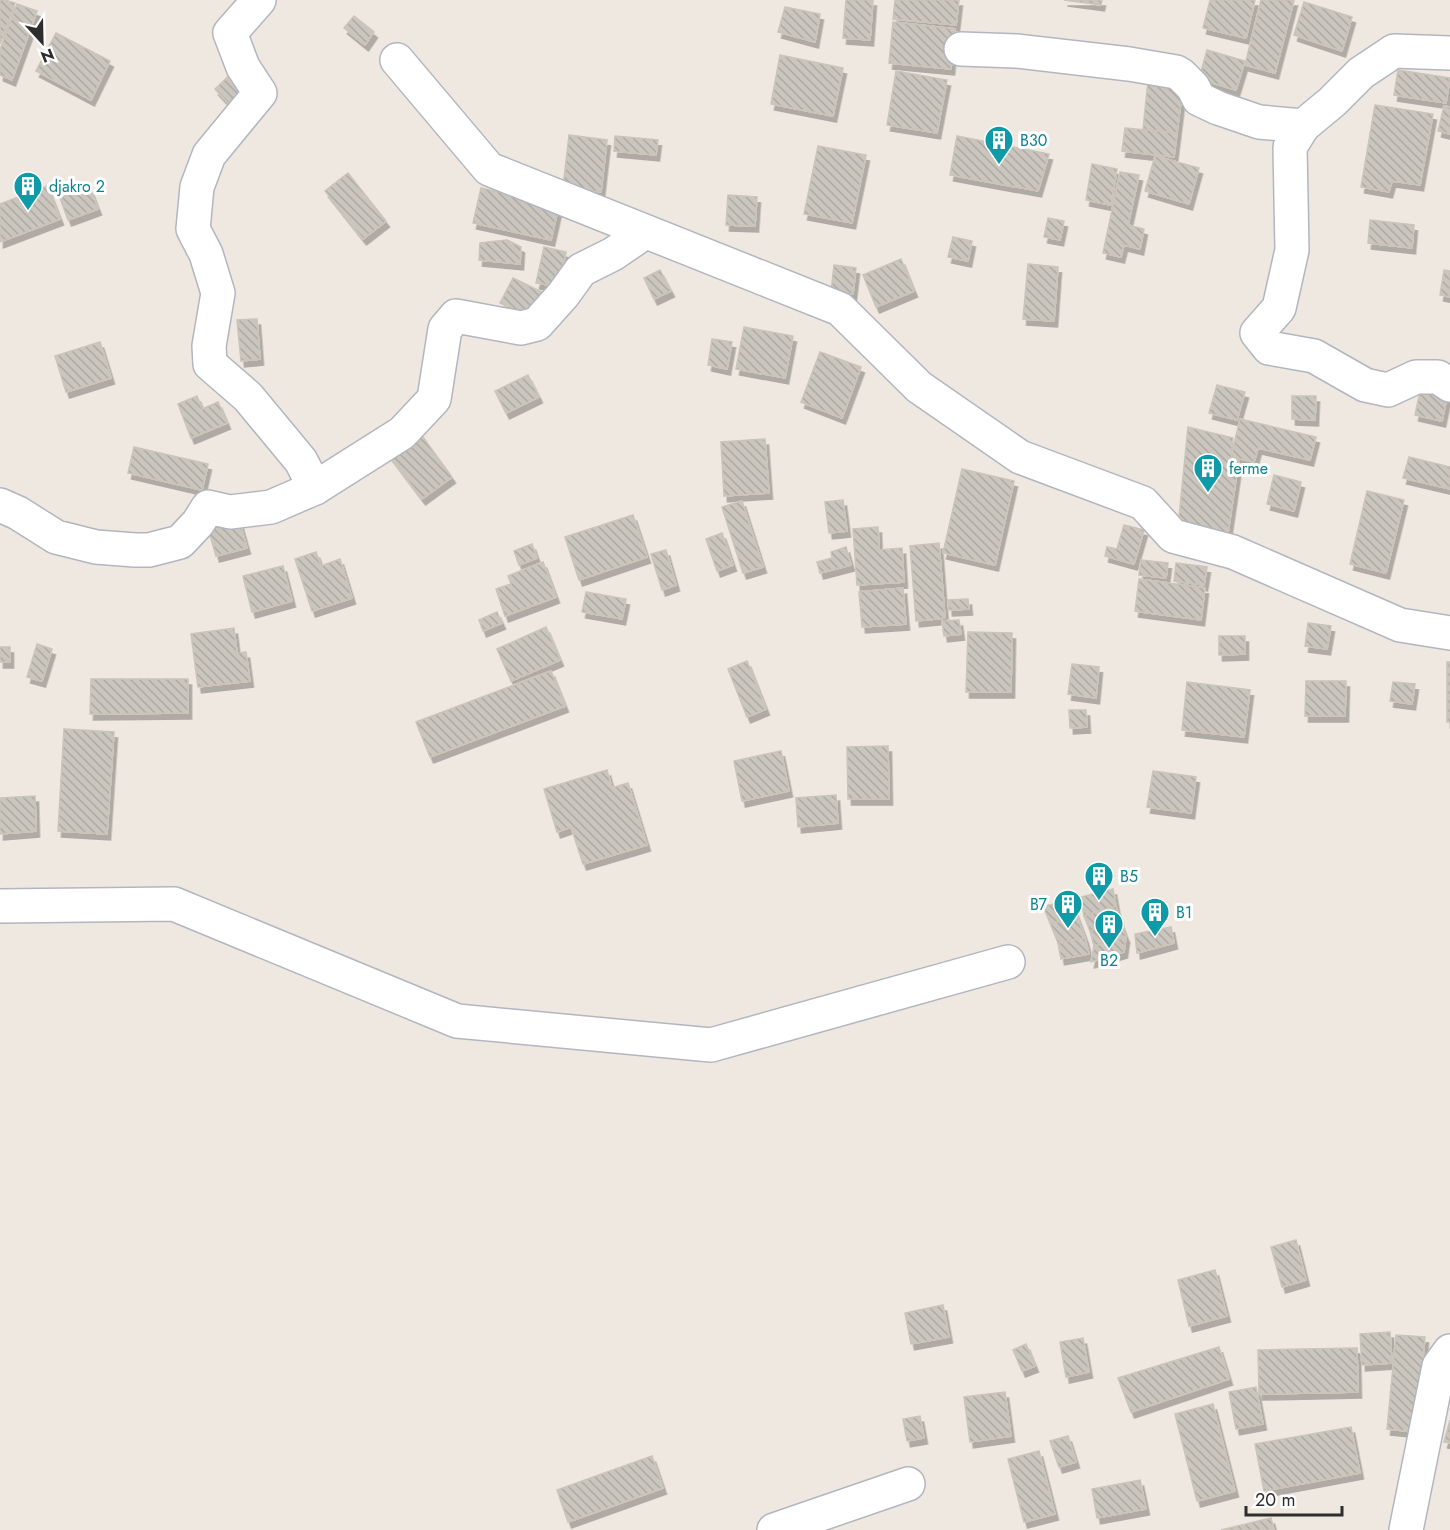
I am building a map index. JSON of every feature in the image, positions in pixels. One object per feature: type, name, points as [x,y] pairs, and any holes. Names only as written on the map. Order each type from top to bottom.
[{"type":"street","points":[[259,0],[231,33],[243,67],[260,93],[209,155],[197,187],[193,229],[206,254],[218,293],[209,346],[210,364],[248,397],[301,461],[315,488]]},
{"type":"street","points":[[961,49],[1016,51],[1129,64],[1176,72],[1193,87],[1199,99],[1218,108],[1259,122],[1303,126]]},
{"type":"street","points":[[1450,53],[1394,51],[1361,73],[1332,102],[1303,126],[1290,147],[1293,250],[1279,308],[1257,333],[1269,348],[1314,356],[1365,385],[1388,390],[1416,378],[1438,377],[1450,385]]},
{"type":"street","points":[[397,60],[489,170],[840,309],[919,387],[1020,456],[1143,503],[1173,536],[1233,552],[1400,625],[1450,633]]},
{"type":"street","points":[[0,505],[18,513],[56,537],[96,547],[135,550],[149,550],[180,542],[198,523],[208,507],[230,513],[271,507],[315,488],[402,433],[434,399],[445,329],[456,316],[521,328],[537,324],[563,295],[581,270],[613,254],[645,232]]},
{"type":"street","points":[[0,906],[174,904],[457,1021],[711,1046],[1008,962]]},
{"type":"street","points":[[1406,1530],[1439,1366],[1450,1351]]},
{"type":"street","points":[[774,1530],[908,1484]]},
{"type":"building","points":[[0,0],[15,3],[0,44]]},
{"type":"building","points":[[846,0],[873,0],[870,40],[843,38]]},
{"type":"building","points":[[895,0],[959,0],[956,25],[893,19]]},
{"type":"building","points":[[1064,0],[1102,0],[1101,5]]},
{"type":"building","points":[[1210,0],[1255,0],[1246,38],[1203,28]]},
{"type":"building","points":[[1261,0],[1294,0],[1275,73],[1245,65]]},
{"type":"building","points":[[1304,2],[1352,17],[1342,51],[1294,35]]},
{"type":"building","points":[[17,4],[37,11],[12,80],[0,75],[0,50]]},
{"type":"building","points":[[785,7],[820,14],[815,42],[778,32]]},
{"type":"building","points":[[354,16],[374,32],[365,45],[344,28]]},
{"type":"building","points":[[893,22],[955,29],[951,69],[889,63]]},
{"type":"building","points":[[56,33],[110,61],[91,100],[36,71]]},
{"type":"building","points":[[1207,50],[1245,61],[1236,90],[1199,79]]},
{"type":"building","points":[[780,55],[843,68],[833,116],[771,104]]},
{"type":"building","points":[[235,70],[249,85],[229,104],[215,89]]},
{"type":"building","points":[[1398,70],[1450,78],[1446,103],[1394,95]]},
{"type":"building","points":[[896,71],[947,80],[937,133],[887,125]]},
{"type":"building","points":[[1148,81],[1183,85],[1177,133],[1143,129]]},
{"type":"building","points":[[1375,105],[1433,114],[1420,185],[1392,181],[1389,192],[1361,187]]},
{"type":"building","points":[[1444,106],[1450,107],[1450,134],[1438,131]]},
{"type":"building","points":[[1125,128],[1177,133],[1174,157],[1122,151]]},
{"type":"building","points":[[569,135],[607,140],[601,192],[563,187]]},
{"type":"building","points":[[615,136],[658,140],[656,155],[614,151]]},
{"type":"building","name":"B30","points":[[957,136],[1049,154],[1038,191],[950,175]]},
{"type":"building","points":[[818,146],[866,155],[852,223],[804,214]]},
{"type":"building","points":[[1155,156],[1199,168],[1189,204],[1145,191]]},
{"type":"building","points":[[1092,164],[1117,169],[1111,205],[1086,200]]},
{"type":"building","points":[[1120,172],[1139,175],[1128,225],[1144,229],[1140,249],[1124,245],[1121,257],[1103,253]]},
{"type":"building","points":[[348,173],[386,221],[363,239],[325,191]]},
{"type":"building","name":"djakro 2","points":[[47,186],[60,219],[0,242],[0,204]]},
{"type":"building","points":[[89,186],[98,209],[68,220],[60,198]]},
{"type":"building","points":[[481,188],[559,205],[551,240],[473,223]]},
{"type":"building","points":[[728,195],[757,197],[755,226],[726,225]]},
{"type":"building","points":[[1048,218],[1064,221],[1060,240],[1044,237]]},
{"type":"building","points":[[1370,220],[1414,225],[1412,248],[1368,243]]},
{"type":"building","points":[[953,237],[972,241],[968,261],[948,257]]},
{"type":"building","points":[[507,240],[521,247],[520,264],[479,260],[480,243]]},
{"type":"building","points":[[544,247],[566,252],[558,287],[536,283]]},
{"type":"building","points":[[901,259],[914,291],[876,307],[863,275]]},
{"type":"building","points":[[1028,264],[1058,267],[1054,321],[1023,319]]},
{"type":"building","points":[[834,265],[856,268],[853,294],[831,292]]},
{"type":"building","points":[[660,270],[671,291],[654,299],[644,278]]},
{"type":"building","points":[[1444,270],[1450,271],[1450,297],[1440,295]]},
{"type":"building","points":[[513,278],[548,295],[535,320],[500,303]]},
{"type":"building","points":[[257,319],[260,359],[241,361],[237,320]]},
{"type":"building","points":[[744,327],[793,336],[785,378],[736,369]]},
{"type":"building","points":[[712,339],[732,342],[727,369],[708,365]]},
{"type":"building","points":[[100,342],[111,378],[66,392],[55,356]]},
{"type":"building","points":[[820,352],[861,367],[842,418],[801,402]]},
{"type":"building","points":[[528,375],[539,397],[506,413],[495,391]]},
{"type":"building","points":[[1422,382],[1449,388],[1442,421],[1415,415]]},
{"type":"building","points":[[1217,385],[1245,392],[1237,420],[1209,413]]},
{"type":"building","points":[[197,396],[202,409],[218,402],[227,423],[191,438],[178,404]]},
{"type":"building","points":[[1292,396],[1316,396],[1315,420],[1292,419]]},
{"type":"building","points":[[1240,419],[1316,437],[1310,460],[1258,448],[1254,462],[1231,457]]},
{"type":"building","name":"ferme","points":[[1188,427],[1233,438],[1231,458],[1239,459],[1228,533],[1178,527]]},
{"type":"building","points":[[420,433],[452,477],[422,499],[389,455]]},
{"type":"building","points":[[765,439],[769,493],[724,496],[721,442]]},
{"type":"building","points":[[134,447],[208,464],[202,490],[128,473]]},
{"type":"building","points":[[1409,457],[1450,467],[1450,489],[1403,478]]},
{"type":"building","points":[[962,469],[1014,481],[995,565],[943,553]]},
{"type":"building","points":[[1274,475],[1301,482],[1294,511],[1267,504]]},
{"type":"building","points":[[1367,491],[1404,500],[1386,573],[1350,564]]},
{"type":"building","points":[[843,500],[847,531],[829,533],[825,502]]},
{"type":"building","points":[[742,501],[763,567],[743,573],[722,507]]},
{"type":"building","points":[[633,515],[647,557],[579,580],[565,537]]},
{"type":"building","points":[[239,520],[247,548],[216,556],[208,528]]},
{"type":"building","points":[[1124,525],[1144,530],[1134,564],[1105,556],[1107,547],[1117,549]]},
{"type":"building","points":[[878,527],[879,550],[902,548],[904,582],[857,585],[853,529]]},
{"type":"building","points":[[722,533],[733,565],[717,571],[706,539]]},
{"type":"building","points":[[939,543],[945,618],[916,621],[910,546]]},
{"type":"building","points":[[532,544],[537,558],[519,565],[514,551]]},
{"type":"building","points":[[846,547],[851,565],[820,573],[817,562],[832,558],[831,552]]},
{"type":"building","points":[[666,550],[676,585],[662,590],[651,554]]},
{"type":"building","points":[[316,552],[321,566],[340,559],[352,598],[312,611],[295,559]]},
{"type":"building","points":[[1141,560],[1168,563],[1166,578],[1139,575]]},
{"type":"building","points":[[543,562],[556,597],[505,616],[496,589],[511,584],[508,576]]},
{"type":"building","points":[[1176,563],[1207,567],[1204,585],[1174,581]]},
{"type":"building","points":[[283,566],[292,601],[252,612],[243,576]]},
{"type":"building","points":[[1139,579],[1205,588],[1201,620],[1135,611]]},
{"type":"building","points":[[903,588],[906,624],[862,627],[859,592]]},
{"type":"building","points":[[586,592],[626,599],[622,619],[582,612]]},
{"type":"building","points":[[968,599],[969,609],[949,610],[948,600]]},
{"type":"building","points":[[497,612],[502,623],[483,631],[479,620]]},
{"type":"building","points":[[959,620],[961,634],[944,636],[942,621]]},
{"type":"building","points":[[1308,623],[1331,626],[1327,649],[1305,646]]},
{"type":"building","points":[[546,627],[560,660],[511,681],[497,649]]},
{"type":"building","points":[[234,628],[237,653],[246,652],[250,681],[198,687],[191,634]]},
{"type":"building","points":[[968,632],[1012,633],[1011,692],[966,692]]},
{"type":"building","points":[[1219,636],[1245,636],[1245,654],[1219,655]]},
{"type":"building","points":[[37,644],[52,649],[42,681],[27,677]]},
{"type":"building","points":[[0,647],[10,647],[10,662],[0,662]]},
{"type":"building","points":[[747,661],[766,709],[747,717],[728,669]]},
{"type":"building","points":[[1447,662],[1450,662],[1450,722],[1447,722]]},
{"type":"building","points":[[1072,664],[1099,667],[1096,698],[1068,694]]},
{"type":"building","points":[[551,671],[565,706],[430,757],[416,722]]},
{"type":"building","points":[[91,679],[188,679],[188,713],[90,714]]},
{"type":"building","points":[[1306,681],[1346,681],[1345,716],[1305,716]]},
{"type":"building","points":[[1187,682],[1250,690],[1244,737],[1182,730]]},
{"type":"building","points":[[1393,682],[1415,684],[1412,704],[1390,701]]},
{"type":"building","points":[[1069,710],[1086,710],[1087,727],[1070,728]]},
{"type":"building","points":[[64,729],[114,732],[107,834],[58,831]]},
{"type":"building","points":[[888,746],[889,799],[848,799],[847,747]]},
{"type":"building","points":[[781,751],[789,791],[742,801],[734,761]]},
{"type":"building","points":[[607,770],[612,788],[628,783],[647,845],[583,864],[571,827],[557,832],[544,789]]},
{"type":"building","points":[[1153,771],[1196,777],[1191,813],[1147,807]]},
{"type":"building","points":[[836,795],[838,823],[798,827],[796,798]]},
{"type":"building","points":[[35,796],[36,831],[0,834],[0,798]]},
{"type":"building","name":"B5","points":[[1113,889],[1116,906],[1084,916],[1081,897]]},
{"type":"building","points":[[1071,901],[1078,919],[1050,923],[1043,906]]},
{"type":"building","points":[[1116,906],[1120,921],[1090,931],[1084,916]]},
{"type":"building","name":"B7","points":[[1078,919],[1085,938],[1058,943],[1050,923]]},
{"type":"building","points":[[1120,921],[1126,937],[1094,946],[1090,931]]},
{"type":"building","name":"B1","points":[[1171,927],[1174,943],[1137,953],[1135,934]]},
{"type":"building","name":"B2","points":[[1126,937],[1124,952],[1091,962],[1094,946]]},
{"type":"building","points":[[1085,938],[1089,954],[1061,959],[1058,943]]},
{"type":"building","points":[[1296,1240],[1306,1280],[1282,1287],[1271,1247]]},
{"type":"building","points":[[1215,1270],[1227,1316],[1189,1326],[1178,1280]]},
{"type":"building","points":[[943,1305],[949,1337],[911,1344],[905,1313]]},
{"type":"building","points":[[1390,1332],[1392,1363],[1362,1365],[1360,1334]]},
{"type":"building","points":[[1396,1335],[1425,1337],[1416,1432],[1387,1429]]},
{"type":"building","points":[[1083,1338],[1089,1372],[1066,1377],[1060,1342]]},
{"type":"building","points":[[1026,1344],[1035,1366],[1022,1371],[1013,1350]]},
{"type":"building","points":[[1219,1347],[1229,1379],[1131,1412],[1118,1378]]},
{"type":"building","points":[[1357,1348],[1358,1392],[1259,1394],[1258,1350]]},
{"type":"building","points":[[1256,1387],[1263,1424],[1236,1429],[1229,1392]]},
{"type":"building","points":[[1005,1392],[1011,1436],[970,1442],[964,1397]]},
{"type":"building","points":[[1213,1404],[1235,1491],[1197,1501],[1175,1414]]},
{"type":"building","points":[[920,1416],[924,1438],[907,1441],[903,1419]]},
{"type":"building","points":[[1450,1420],[1450,1443],[1444,1442]]},
{"type":"building","points":[[1351,1427],[1360,1473],[1264,1491],[1255,1444]]},
{"type":"building","points":[[1068,1436],[1076,1462],[1059,1467],[1050,1441]]},
{"type":"building","points":[[1039,1451],[1055,1514],[1024,1522],[1008,1459]]},
{"type":"building","points":[[652,1456],[663,1488],[568,1522],[557,1490]]},
{"type":"building","points":[[1140,1480],[1146,1509],[1097,1518],[1092,1489]]},
{"type":"building","points":[[1271,1518],[1274,1530],[1221,1530]]},
{"type":"place","name":"B30","points":[[999,166]]},
{"type":"place","name":"djakro 2","points":[[28,212]]},
{"type":"place","name":"ferme","points":[[1208,494]]},
{"type":"place","name":"B5","points":[[1099,902]]},
{"type":"place","name":"B7","points":[[1068,930]]},
{"type":"place","name":"B1","points":[[1155,938]]},
{"type":"place","name":"B2","points":[[1109,950]]}]
